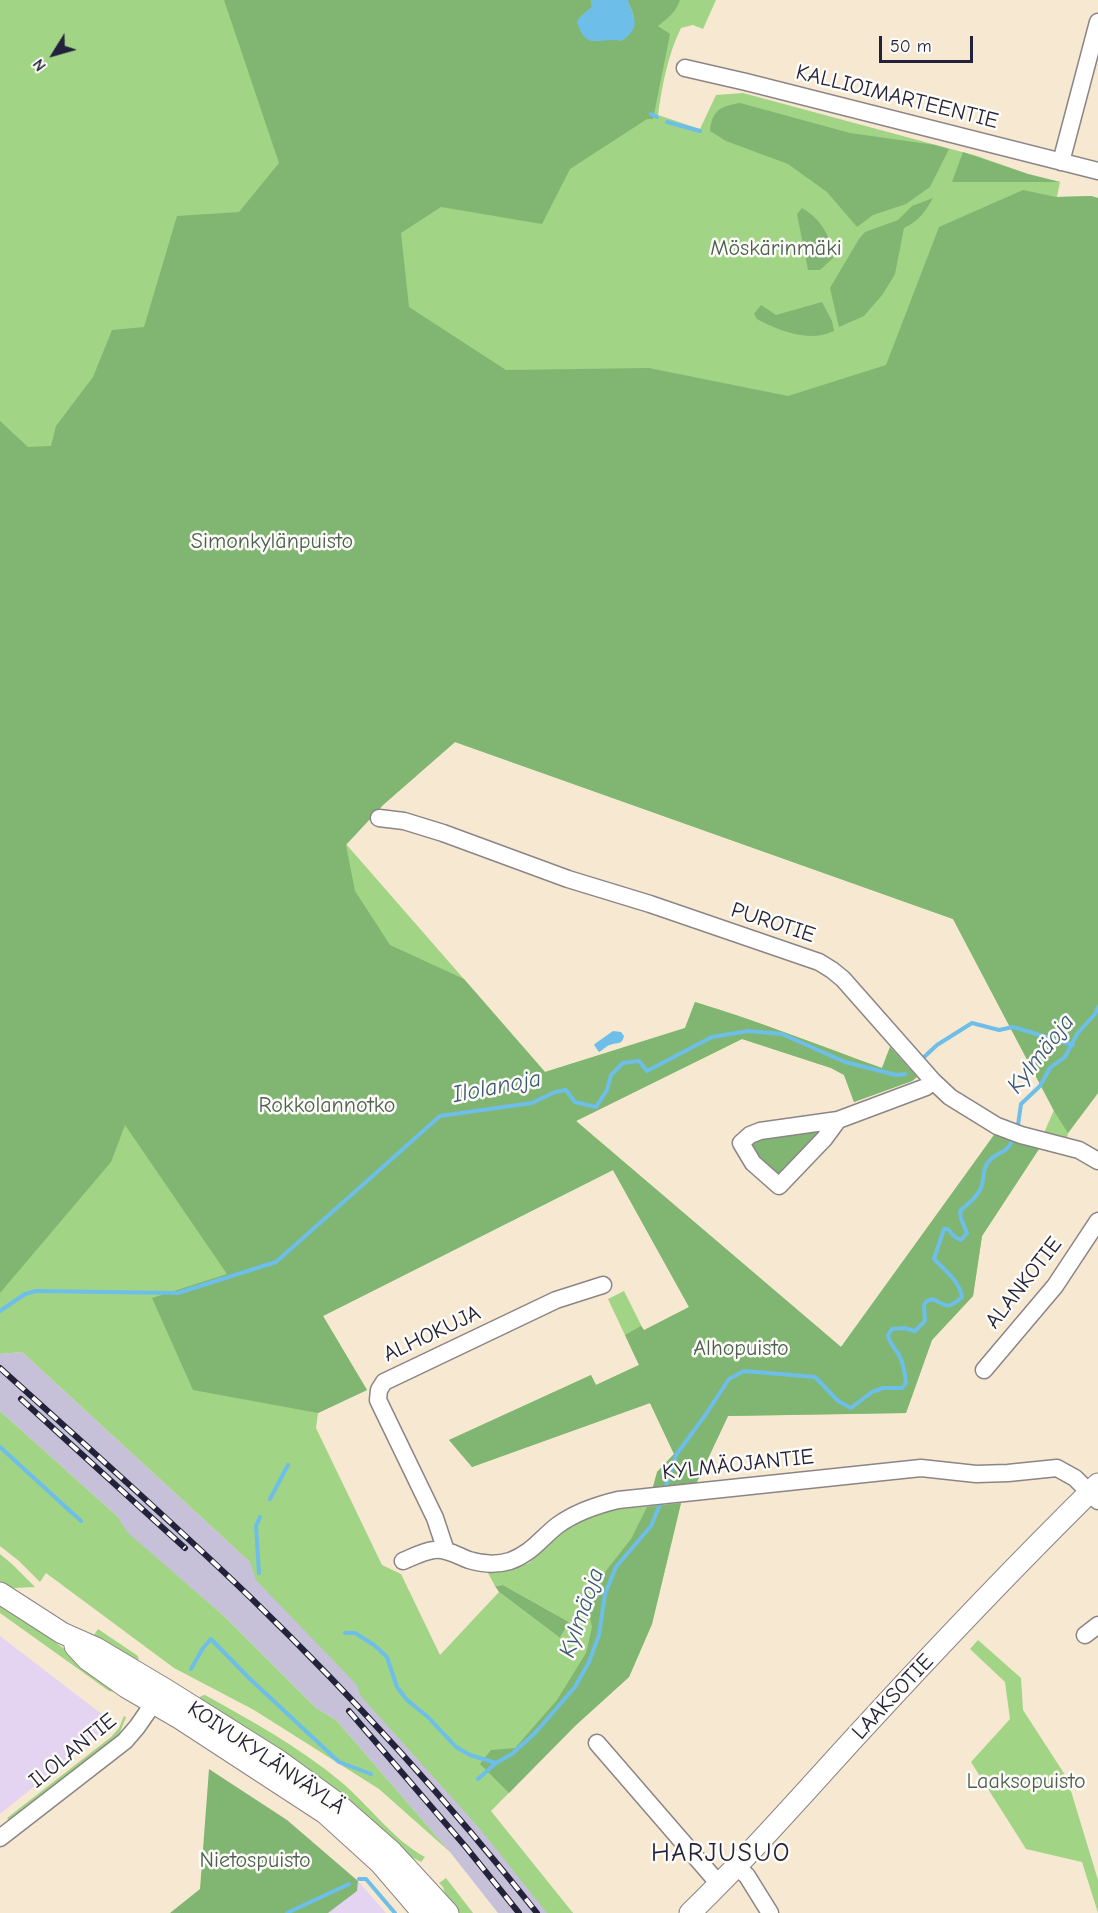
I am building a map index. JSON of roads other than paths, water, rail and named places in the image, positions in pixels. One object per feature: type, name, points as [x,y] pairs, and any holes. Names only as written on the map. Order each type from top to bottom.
[{"type":"main road","name":"LAAKSOTIE","points":[[690,1913],[1040,1542],[1095,1492]]},
{"type":"main road","name":"KOIVUKYLÄNVÄYLÄ","points":[[0,1593],[62,1633],[96,1648],[158,1696],[181,1719],[324,1813],[380,1863],[423,1913]]},
{"type":"main road","name":"KOIVUKYLÄNVÄYLÄ","points":[[158,1696],[279,1761],[334,1801],[392,1852],[448,1913]]},
{"type":"street","points":[[1061,162],[1098,22]]},
{"type":"street","name":"KALLIOIMARTEENTIE","points":[[685,68],[1098,171]]},
{"type":"street","name":"PUROTIE","points":[[379,818],[404,821],[442,832],[568,879],[650,904],[819,962],[843,979],[933,1081],[950,1097],[997,1126],[1079,1150],[1098,1161]]},
{"type":"street","points":[[838,1120],[824,1139],[779,1186],[753,1163],[741,1143],[750,1135],[760,1131],[838,1120],[926,1087],[933,1081]]},
{"type":"street","name":"ALANKOTIE","points":[[984,1370],[1055,1286],[1098,1221]]},
{"type":"street","name":"ALHOKUJA","points":[[446,1551],[435,1518],[378,1400],[379,1390],[384,1382],[556,1300],[603,1285]]},
{"type":"street","name":"KYLMÄOJANTIE","points":[[403,1561],[434,1550],[446,1551],[490,1564],[508,1561],[524,1555],[572,1516],[597,1505],[618,1500],[881,1471],[921,1468],[976,1473],[1008,1473],[1057,1468],[1095,1492]]},
{"type":"street","name":"ILOLANTIE","points":[[0,1838],[125,1741],[158,1696]]},
{"type":"street","points":[[597,1743],[719,1884]]},
{"type":"street","points":[[736,1866],[747,1876],[770,1913]]},
{"type":"water","points":[[591,0],[628,0],[635,22],[628,36],[621,41],[595,41],[585,37],[577,21],[592,7]]},
{"type":"water","points":[[613,1031],[621,1032],[624,1036],[622,1041],[599,1052],[594,1045]]},
{"type":"waterway","points":[[651,114],[657,117]]},
{"type":"waterway","points":[[667,122],[700,131]]},
{"type":"waterway","name":"Kylmäoja","points":[[1018,1125],[1021,1104],[1040,1086],[1050,1068],[1065,1057],[1077,1034],[1095,1014],[1098,1007]]},
{"type":"waterway","name":"Ilolanoja","points":[[923,1058],[937,1045],[972,1023],[999,1030],[1013,1027],[1073,1045]]},
{"type":"waterway","name":"Ilolanoja","points":[[0,1311],[25,1294],[36,1291],[178,1293],[276,1262],[440,1116],[532,1103],[555,1092],[566,1090],[575,1102],[596,1107],[607,1090],[611,1075],[623,1063],[639,1061],[647,1071],[712,1037],[748,1031],[782,1034],[845,1062],[896,1075],[905,1074]]},
{"type":"waterway","name":"Kylmäoja","points":[[665,1489],[676,1455],[729,1379],[744,1371],[815,1377],[838,1401],[851,1408],[872,1392],[883,1388],[902,1388],[906,1383],[903,1366],[888,1335],[892,1329],[904,1328],[915,1331],[925,1321],[924,1305],[927,1301],[933,1299],[948,1306],[962,1297],[955,1281],[934,1259],[944,1229],[948,1229],[961,1240],[967,1233],[960,1211],[974,1199],[980,1190],[984,1170],[988,1163],[994,1156],[1005,1150],[1012,1141]]},
{"type":"waterway","points":[[0,1447],[81,1521]]},
{"type":"waterway","points":[[270,1499],[288,1465]]},
{"type":"waterway","name":"Kylmäoja","points":[[478,1779],[496,1763],[512,1754],[535,1733],[575,1687],[589,1662],[599,1635],[605,1594],[616,1567],[651,1526],[661,1502]]},
{"type":"waterway","points":[[259,1573],[256,1526],[260,1517]]},
{"type":"waterway","points":[[345,1633],[355,1633],[387,1657],[397,1687],[407,1700],[428,1717],[456,1747],[470,1755],[496,1763]]},
{"type":"waterway","points":[[191,1669],[211,1639],[339,1762],[371,1774]]},
{"type":"waterway","points":[[359,1879],[366,1879],[395,1913]]},
{"type":"waterway","name":"Kylmäoja","points":[[287,1913],[349,1884]]},
{"type":"railway","points":[[0,1368],[189,1539],[289,1635],[363,1711],[434,1790],[537,1913]]},
{"type":"railway","points":[[21,1399],[185,1548]]},
{"type":"railway","points":[[349,1711],[465,1846],[519,1913]]},
{"type":"district","name":"HARJUSUO","points":[[721,1854]]},
{"type":"park label","name":"Möskärinmäki","points":[[776,249]]},
{"type":"park label","name":"Simonkylänpuisto","points":[[272,542]]},
{"type":"park label","name":"Rokkolannotko","points":[[327,1106]]},
{"type":"park label","name":"Alhopuisto","points":[[741,1349]]},
{"type":"park label","name":"Laaksopuisto","points":[[1026,1782]]},
{"type":"park label","name":"Nietospuisto","points":[[255,1861]]}]
